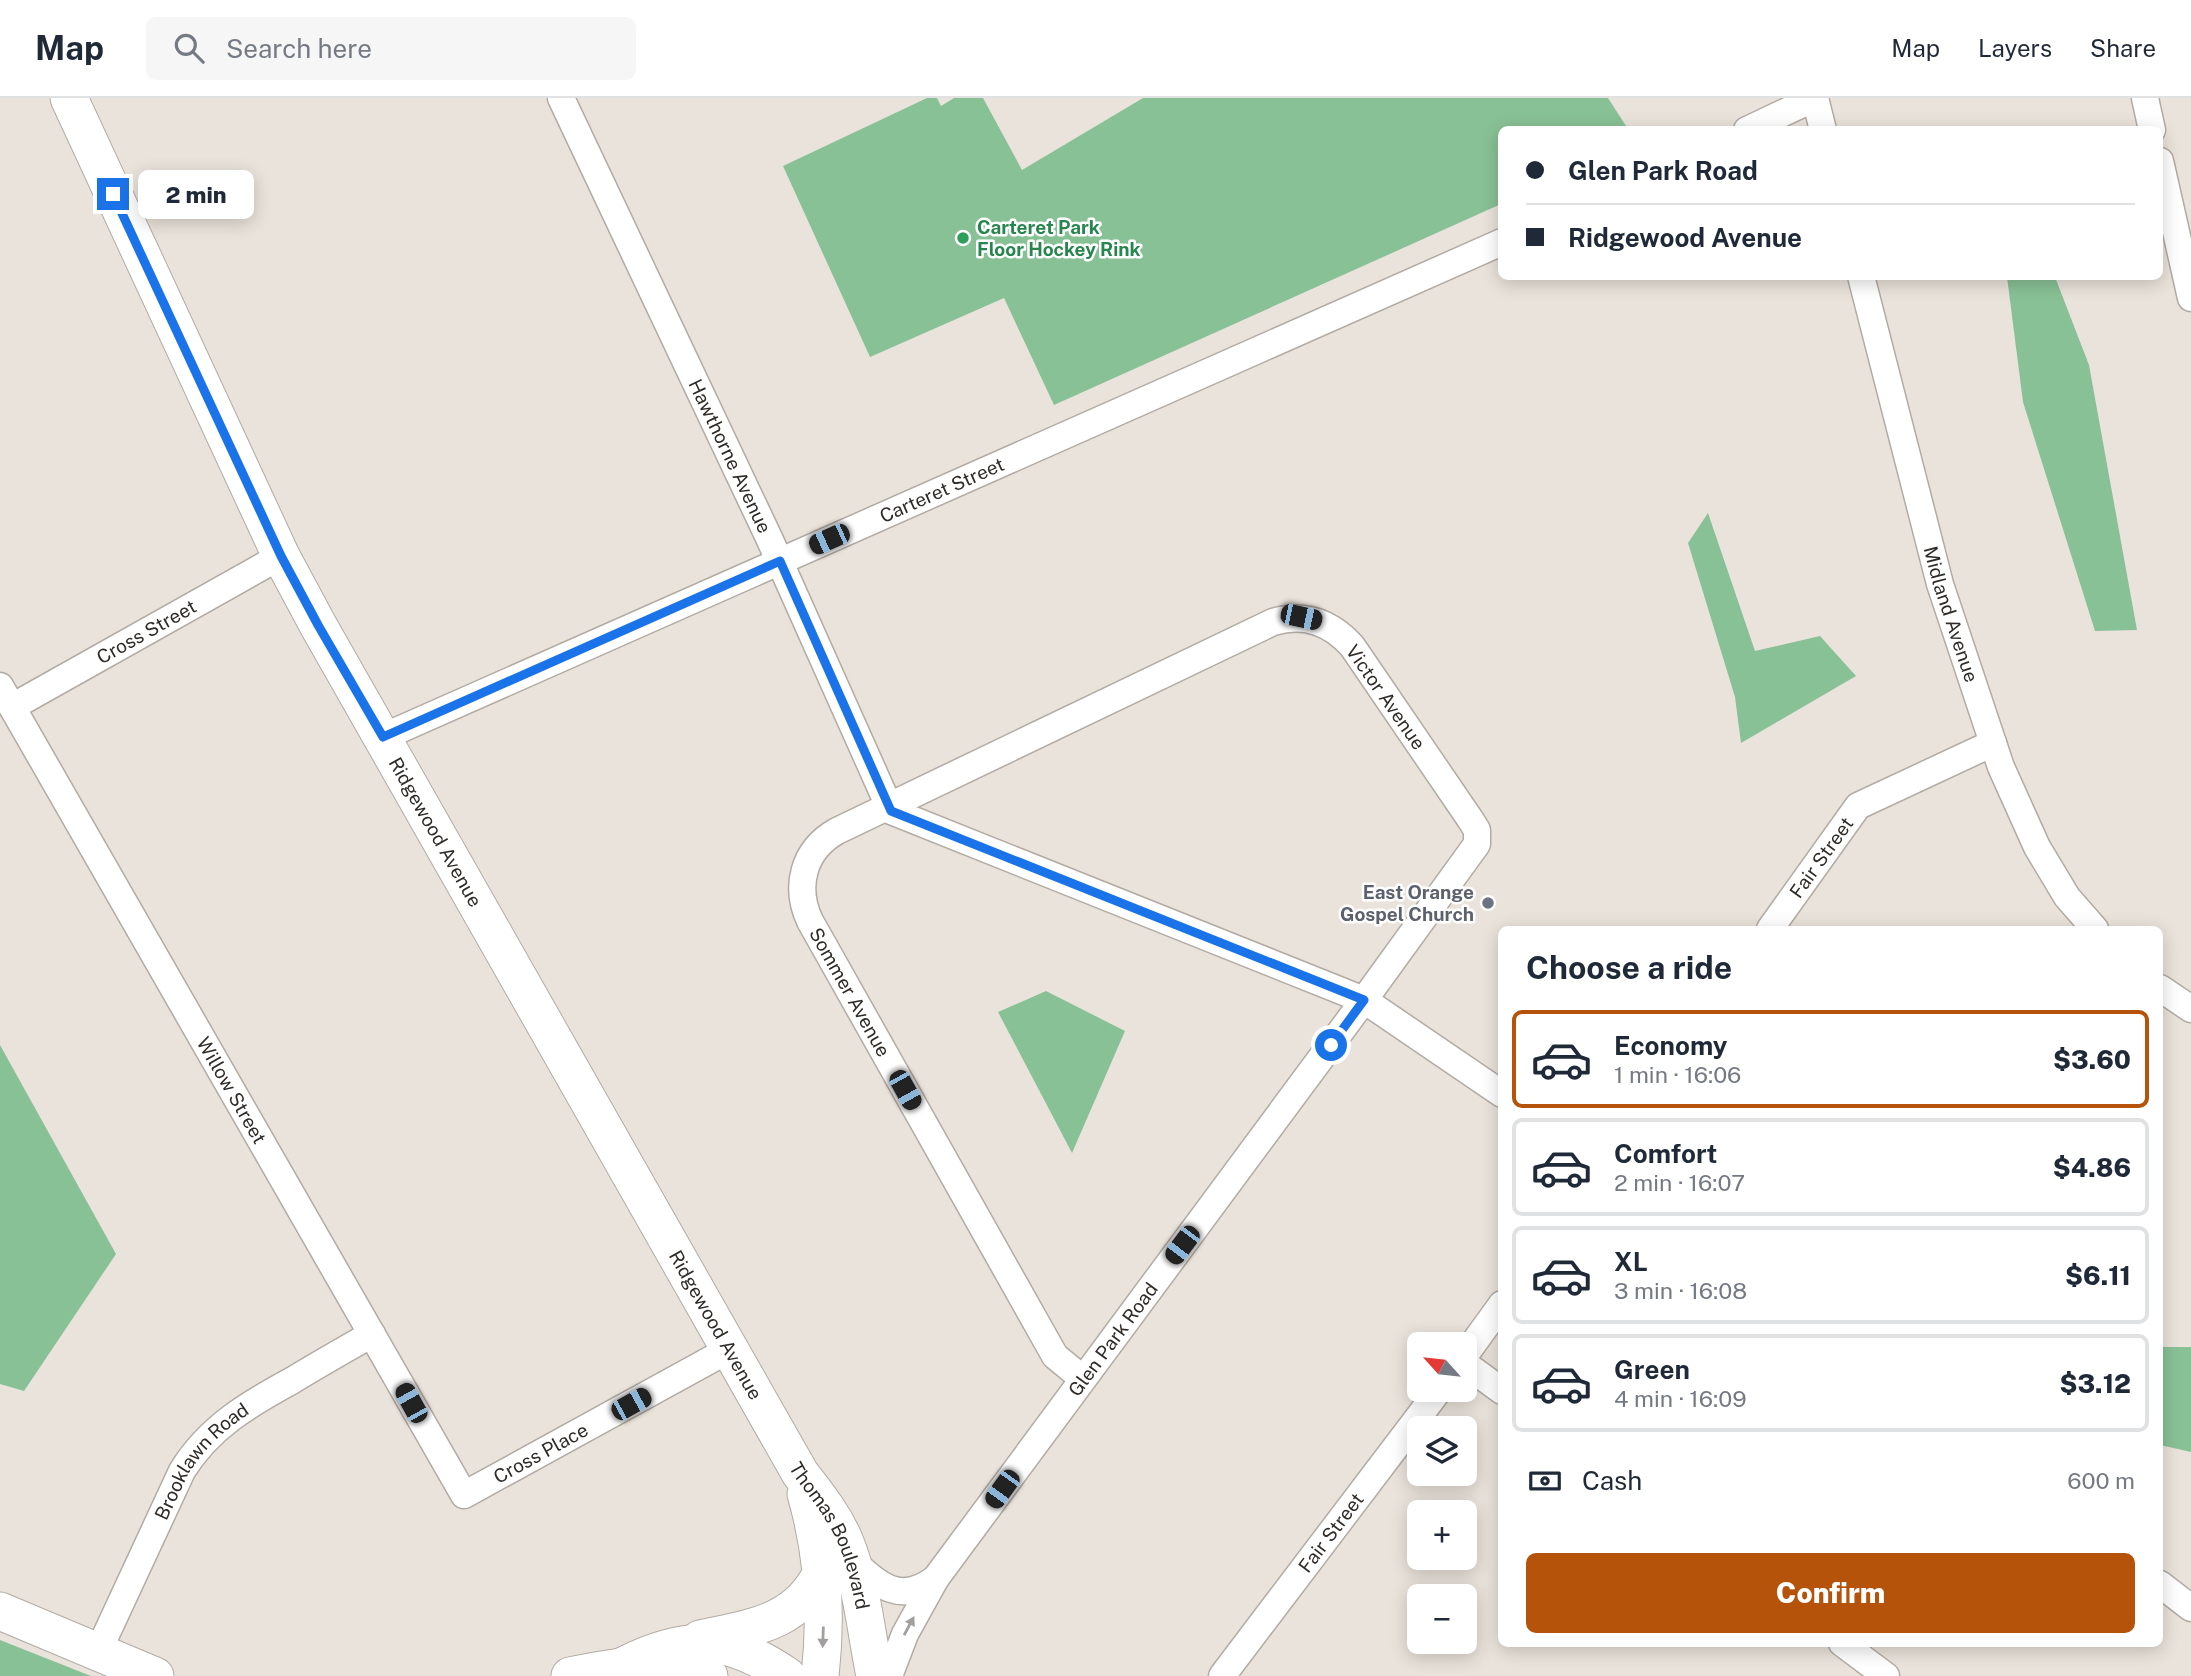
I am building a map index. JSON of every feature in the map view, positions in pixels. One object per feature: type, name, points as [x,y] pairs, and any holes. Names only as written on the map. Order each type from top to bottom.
[{"type":"street","name":"Ridgewood Avenue","points":[[69,98],[281,556],[800,1473]]},
{"type":"street","name":"Hawthorne Avenue","points":[[561,98],[780,561],[888,806]]},
{"type":"street","points":[[1756,126],[1815,98],[1822,126]]},
{"type":"street","points":[[2145,98],[2151,126]]},
{"type":"street","points":[[2163,174],[2191,298]]},
{"type":"street","name":"Carteret Street","points":[[383,737],[1498,244]]},
{"type":"street","name":"Midland Avenue","points":[[1862,280],[1940,584],[2001,766],[2038,846],[2067,897],[2092,926]]},
{"type":"street","name":"Cross Street","points":[[6,696],[281,556]]},
{"type":"street","name":"Victor Avenue","points":[[888,806],[1273,622],[1301,617],[1321,622],[1340,633],[1352,646],[1477,830],[1477,844],[1364,1000]]},
{"type":"street","name":"Willow Street","points":[[6,696],[464,1495]]},
{"type":"street","name":"Fair Street","points":[[1772,926],[1858,806],[1993,743]]},
{"type":"street","points":[[888,806],[891,811],[1364,1000],[1498,1091]]},
{"type":"street","name":"Sommer Avenue","points":[[888,806],[832,834],[817,846],[806,863],[802,876],[801,896],[804,909],[1055,1356],[1083,1379]]},
{"type":"street","points":[[2163,990],[2191,1009]]},
{"type":"street","name":"Glen Park Road","points":[[889,1676],[905,1634],[936,1578],[1364,1000]]},
{"type":"street","points":[[1477,1338],[1498,1310]]},
{"type":"street","name":"Brooklawn Road","points":[[98,1651],[182,1471],[199,1445],[241,1409],[372,1334]]},
{"type":"street","name":"Cross Place","points":[[464,1495],[730,1349]]},
{"type":"street","points":[[1477,1373],[1498,1388]]},
{"type":"street","name":"Fair Street","points":[[1222,1676],[1430,1402]]},
{"type":"street","name":"Thomas Boulevard","points":[[800,1473],[813,1522],[836,1565],[875,1676]]},
{"type":"street","points":[[570,1676],[625,1665],[678,1644],[754,1627],[780,1617],[803,1601],[836,1565],[894,1591],[918,1589],[936,1578]]},
{"type":"street","name":"Thomas Boulevard","points":[[820,1676],[823,1623],[836,1565]]},
{"type":"street","points":[[2163,1586],[2191,1608]]},
{"type":"street","points":[[0,1611],[155,1676]]},
{"type":"street","points":[[678,1644],[706,1643],[726,1647],[761,1660],[788,1676]]},
{"type":"street","points":[[1847,1647],[1886,1676]]},
{"type":"street","points":[[625,1665],[678,1667],[709,1676]]},
{"type":"green space","points":[[927,98],[937,98],[941,106],[954,98],[983,98],[1022,170],[1143,98],[1608,98],[1626,126],[1498,126],[1498,205],[1054,405],[1004,298],[870,357],[783,166]]},
{"type":"green space","points":[[2007,280],[2056,280],[2089,365],[2137,630],[2095,631],[2023,402]]},
{"type":"green space","points":[[1708,513],[1755,651],[1820,636],[1856,676],[1741,743],[1735,697],[1688,543]]},
{"type":"green space","points":[[1046,991],[1125,1031],[1072,1153],[998,1012]]},
{"type":"green space","points":[[0,1045],[116,1254],[24,1391],[0,1384]]},
{"type":"green space","points":[[2163,1347],[2191,1347],[2191,1452],[2163,1446]]},
{"type":"green space","points":[[0,1640],[91,1676],[0,1676]]},
{"type":"place","name":"Carteret Park Floor Hockey Rink","points":[[963,238]]},
{"type":"place","name":"East Orange Gospel Church","points":[[1488,903]]},
{"type":"route","points":[[113,194],[281,556],[383,737],[780,561],[891,811],[1364,1000],[1331,1045]]}]
